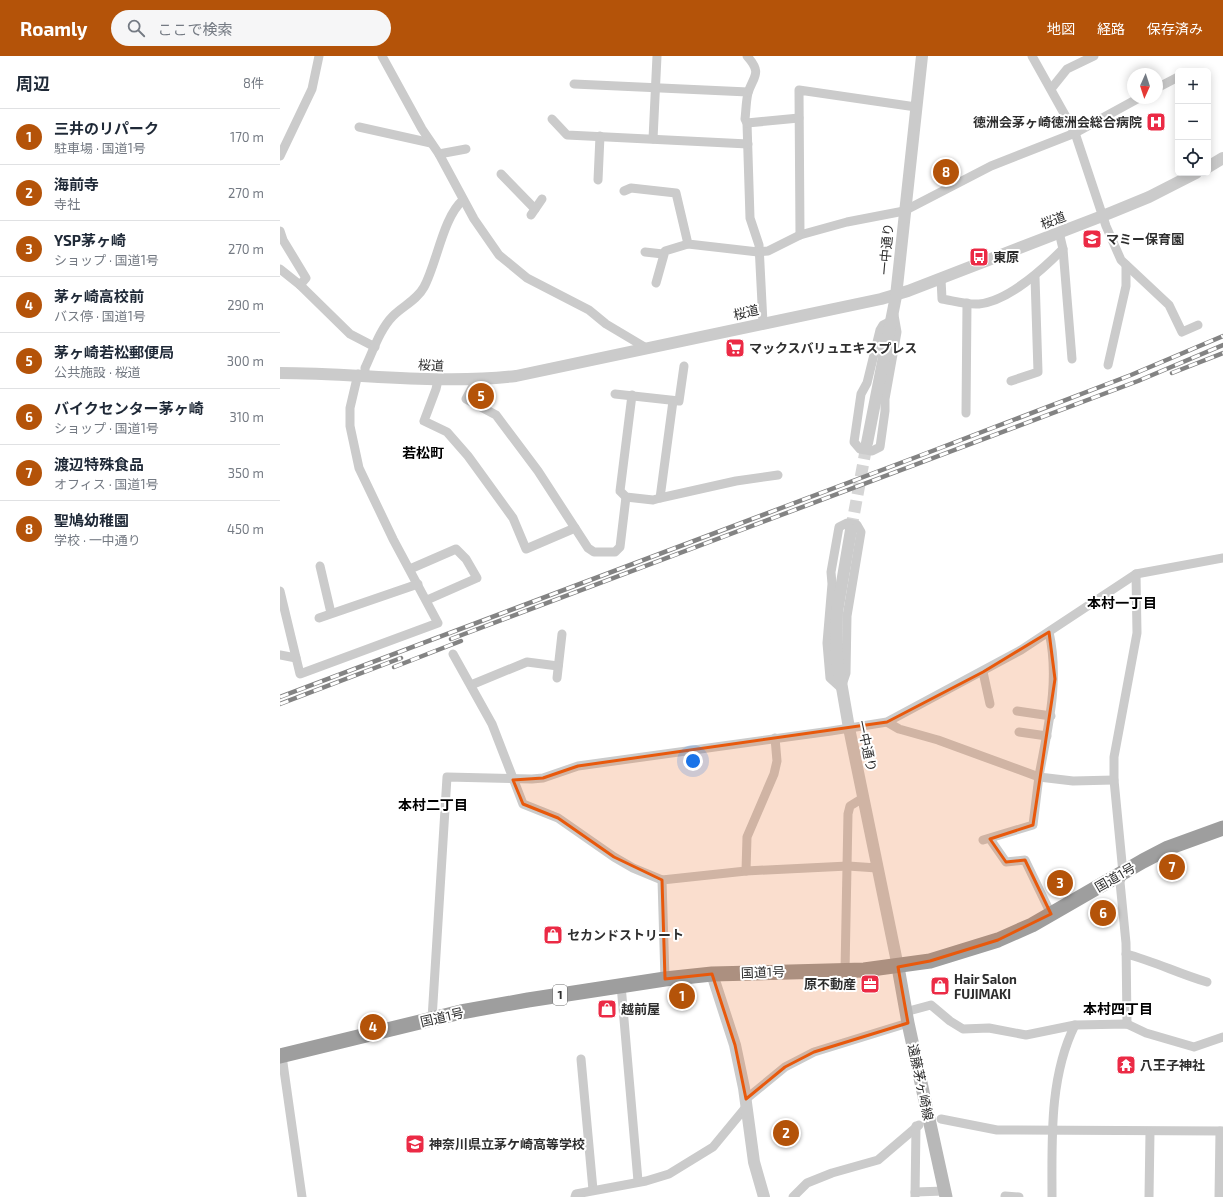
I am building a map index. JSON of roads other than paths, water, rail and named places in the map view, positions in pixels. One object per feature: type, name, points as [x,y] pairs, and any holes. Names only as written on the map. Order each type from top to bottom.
[{"type":"highway","name":"国道1号","points":[[281,1056],[432,1019],[528,1000],[621,985],[712,974],[846,971],[930,961],[998,940],[1032,925],[1168,848],[1223,828]]},
{"type":"main road","name":"遠藤茅ヶ崎線","points":[[898,966],[907,1018],[945,1194]]},
{"type":"street","points":[[280,156],[312,89],[319,56]]},
{"type":"street","points":[[382,56],[417,121],[439,154],[463,200],[499,255],[527,278],[589,310],[606,324],[648,349]]},
{"type":"street","points":[[653,139],[657,56]]},
{"type":"street","points":[[747,56],[755,65],[756,78],[748,92],[745,119],[748,122],[750,218],[759,245],[758,252],[763,323]]},
{"type":"street","name":"一中通り","points":[[867,443],[896,296],[904,211],[922,56]]},
{"type":"street","points":[[1032,56],[1075,133],[1103,216],[1121,260],[1168,305],[1182,332],[1198,324]]},
{"type":"street","points":[[1051,89],[1067,69],[1094,56]]},
{"type":"street","points":[[1163,85],[1175,79]]},
{"type":"street","points":[[574,84],[748,92]]},
{"type":"street","points":[[800,235],[799,90],[916,107]]},
{"type":"street","points":[[656,283],[665,251],[688,244],[758,252],[768,251],[800,235],[847,222],[904,211],[991,166],[1075,133],[1128,104]]},
{"type":"street","points":[[748,122],[799,118]]},
{"type":"street","points":[[552,119],[567,135],[748,144]]},
{"type":"street","points":[[359,127],[432,143]]},
{"type":"street","points":[[598,180],[600,136]]},
{"type":"street","points":[[439,154],[466,149]]},
{"type":"street","points":[[1211,165],[1223,158]]},
{"type":"street","points":[[501,174],[533,212],[542,199]]},
{"type":"street","name":"桜道","points":[[280,373],[362,375],[438,380],[472,380],[516,376],[896,296],[1103,216],[1149,197],[1190,176]]},
{"type":"street","points":[[624,191],[631,188],[676,193],[688,244]]},
{"type":"street","points":[[280,591],[300,674],[438,623],[366,484],[351,438],[350,408],[365,368],[387,322],[416,298],[424,288],[447,226],[459,204],[463,200]]},
{"type":"street","points":[[280,231],[283,240],[306,278],[300,285]]},
{"type":"street","points":[[1059,232],[1063,249],[1072,359]]},
{"type":"street","points":[[941,279],[942,299],[967,304],[978,304],[997,299],[1035,277],[1063,249]]},
{"type":"street","points":[[645,252],[663,254]]},
{"type":"street","points":[[1108,365],[1126,286],[1126,265]]},
{"type":"street","points":[[280,270],[300,285],[350,334],[375,347]]},
{"type":"street","points":[[1011,381],[1038,372],[1035,277]]},
{"type":"street","points":[[966,413],[967,304]]},
{"type":"street","points":[[892,316],[897,332],[885,399],[886,411],[880,447],[872,451],[860,449],[854,442],[861,394],[867,383],[880,330],[892,316]]},
{"type":"street","points":[[615,394],[679,401],[684,366]]},
{"type":"street","points":[[438,380],[424,421],[447,432],[468,456],[513,518],[526,549],[574,528]]},
{"type":"street","points":[[472,380],[473,386],[466,399],[496,415],[538,471],[588,548],[594,552],[614,552],[620,547],[626,497]]},
{"type":"street","points":[[632,395],[620,490],[626,497],[654,500],[736,481],[778,475]]},
{"type":"street","points":[[660,498],[673,401]]},
{"type":"street","points":[[847,523],[856,525],[860,532],[847,616],[846,674],[841,688],[830,678],[827,664],[827,636],[832,584],[831,572],[839,527],[847,523]]},
{"type":"street","name":"一中通り","points":[[851,530],[837,612],[836,653],[841,688],[898,966]]},
{"type":"street","points":[[410,569],[456,549],[466,559],[477,578],[427,600]]},
{"type":"street","points":[[432,1019],[447,777],[513,780],[543,778],[578,766],[887,722],[982,672],[1049,632],[1142,571],[1223,558]]},
{"type":"street","points":[[320,566],[331,614]]},
{"type":"street","points":[[1127,1024],[1126,954],[1120,882],[1123,873],[1114,780],[1117,736],[1137,633],[1136,574]]},
{"type":"street","points":[[319,618],[418,584]]},
{"type":"street","points":[[1049,632],[1055,679],[1051,716],[1039,777],[1033,825],[986,840],[1006,862],[1025,860],[1051,914]]},
{"type":"street","points":[[557,678],[562,634]]},
{"type":"street","points":[[453,654],[492,724],[523,804],[558,818],[614,857],[633,868],[662,880],[746,871],[848,866],[877,868]]},
{"type":"street","points":[[280,655],[296,658]]},
{"type":"street","points":[[471,685],[527,662],[558,666]]},
{"type":"street","points":[[982,672],[990,704]]},
{"type":"street","points":[[1018,712],[1051,716]]},
{"type":"street","points":[[887,722],[899,729],[938,740],[1039,777],[1073,781],[1114,780]]},
{"type":"street","points":[[1019,732],[1047,736]]},
{"type":"street","points":[[746,871],[746,837],[774,774],[777,761],[775,738]]},
{"type":"street","points":[[846,971],[846,902],[849,810],[850,806],[863,798]]},
{"type":"street","points":[[662,880],[665,979]]},
{"type":"street","points":[[1126,954],[1149,959],[1188,976],[1207,982]]},
{"type":"street","points":[[712,974],[735,1045],[746,1103],[754,1162],[764,1197]]},
{"type":"street","points":[[621,985],[626,1028],[626,1054],[638,1181]]},
{"type":"street","points":[[575,1197],[576,1194],[592,1190],[638,1181],[646,1181],[669,1174],[706,1153],[713,1147],[746,1103],[785,1067],[814,1052],[907,1018],[930,1005],[963,1029],[989,1028],[1026,1035],[1075,1024],[1127,1024],[1146,1034],[1194,1047],[1223,1037]]},
{"type":"street","points":[[1052,1197],[1055,1092],[1061,1062],[1075,1024]]},
{"type":"street","points":[[281,1056],[302,1197]]},
{"type":"street","points":[[581,1059],[592,1190]]},
{"type":"street","points":[[940,1119],[997,1130],[1150,1132],[1222,1131],[1219,1197]]},
{"type":"street","points":[[793,1197],[807,1183],[832,1173],[878,1160],[918,1126],[915,1194],[945,1194]]},
{"type":"street","points":[[1149,1197],[1150,1132]]},
{"type":"street","points":[[1005,1196],[1019,1197]]},
{"type":"tunnel","points":[[851,530],[867,443]]},
{"type":"railway","points":[[280,697],[1131,375],[1223,336]]},
{"type":"railway","points":[[451,639],[1138,381],[1223,345]]},
{"type":"railway","points":[[1172,373],[1223,353]]},
{"type":"railway","points":[[394,667],[461,641]]},
{"type":"railway","points":[[280,704],[401,658]]},
{"type":"place","name":"徳洲会茅ヶ崎徳洲会総合病院","points":[[1156,122]]},
{"type":"place","name":"聖鳩幼稚園","points":[[946,172]]},
{"type":"place","name":"マミー保育園","points":[[1092,239]]},
{"type":"place","name":"東原","points":[[979,257]]},
{"type":"place","name":"マックスバリュエキスプレス","points":[[735,348]]},
{"type":"place","name":"茅ヶ崎若松郵便局","points":[[481,396]]},
{"type":"place","name":"渡辺特殊食品","points":[[1172,867]]},
{"type":"place","name":"YSP茅ヶ崎","points":[[1060,883]]},
{"type":"place","name":"バイクセンター茅ヶ崎","points":[[1103,913]]},
{"type":"place","name":"セカンドストリート","points":[[553,935]]},
{"type":"place","name":"原不動産","points":[[870,984]]},
{"type":"place","name":"Hair Salon FUJIMAKI","points":[[940,986]]},
{"type":"place","name":"三井のリパーク","points":[[682,996]]},
{"type":"place","name":"越前屋","points":[[607,1009]]},
{"type":"place","name":"茅ヶ崎高校前","points":[[373,1027]]},
{"type":"place","name":"八王子神社","points":[[1126,1065]]},
{"type":"place","name":"海前寺","points":[[786,1133]]},
{"type":"place","name":"神奈川県立茅ケ崎高等学校","points":[[415,1144]]},
{"type":"district","name":"若松町","points":[[423,453]]},
{"type":"district","name":"本村一丁目","points":[[1122,603]]},
{"type":"district","name":"本村二丁目","points":[[433,805]]},
{"type":"district","name":"本村四丁目","points":[[1118,1009]]}]
